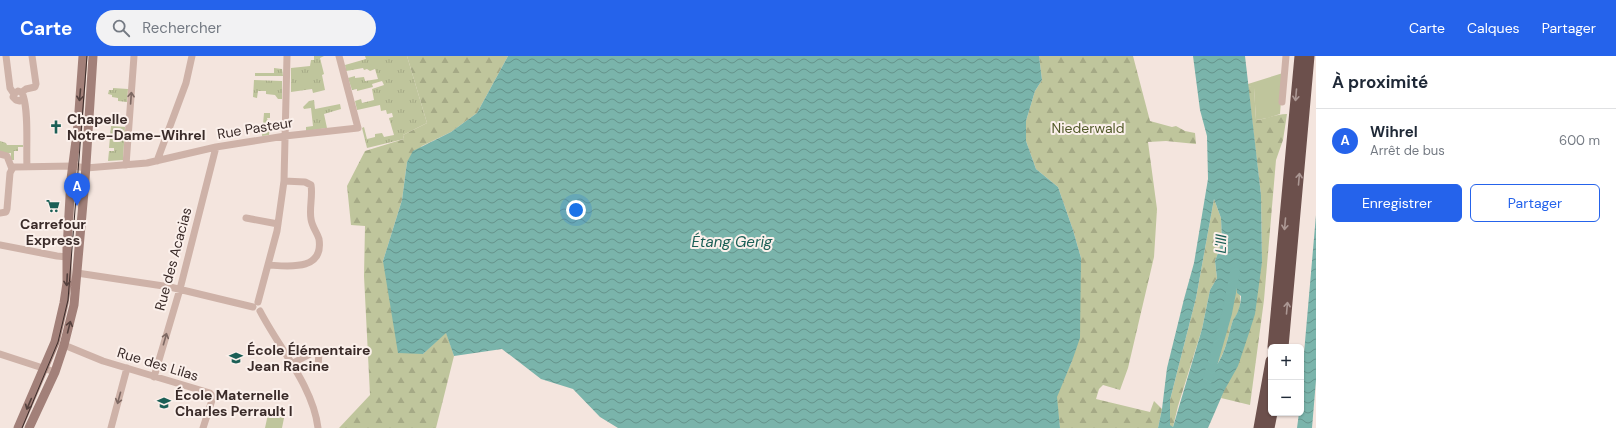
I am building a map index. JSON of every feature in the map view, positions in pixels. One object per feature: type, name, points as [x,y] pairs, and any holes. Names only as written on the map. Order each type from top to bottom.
[{"type":"highway","points":[[1273,344],[1300,56]]},
{"type":"highway","points":[[1283,344],[1309,56]]},
{"type":"highway","points":[[1259,428],[1268,378]]},
{"type":"highway","points":[[1269,428],[1271,416]]},
{"type":"main road","points":[[18,428],[55,342],[62,317],[67,283],[67,257],[73,166],[84,56]]},
{"type":"main road","points":[[29,428],[55,372],[64,345],[74,305],[86,168],[93,56]]},
{"type":"street","points":[[6,56],[10,88],[14,94],[13,97],[20,101],[26,89],[35,87],[36,84],[32,56]]},
{"type":"street","points":[[126,165],[134,56]]},
{"type":"street","points":[[157,161],[186,83],[192,56]]},
{"type":"street","points":[[287,56],[284,181],[274,248],[255,311],[260,311],[309,396],[317,418],[318,428]]},
{"type":"street","name":"Rue Pasteur","points":[[12,169],[27,167],[73,166],[86,168],[126,165],[157,161],[216,147],[285,136],[358,128],[339,56]]},
{"type":"street","points":[[1282,102],[1286,56]]},
{"type":"street","points":[[22,95],[25,106],[27,167]]},
{"type":"street","name":"Rue des Acacias","points":[[154,377],[180,289],[216,147]]},
{"type":"street","points":[[0,154],[7,156],[12,169],[9,176],[8,207],[6,212],[0,213]]},
{"type":"street","points":[[268,265],[303,266],[313,260],[317,254],[319,246],[317,234],[310,219],[311,185],[307,183],[284,181]]},
{"type":"street","points":[[246,218],[278,224]]},
{"type":"street","points":[[0,245],[67,257]]},
{"type":"street","points":[[77,273],[180,289],[256,304]]},
{"type":"street","name":"Rue des Lilas","points":[[64,345],[154,377],[210,393],[212,397],[203,428]]},
{"type":"street","points":[[291,364],[314,352],[322,352],[318,368]]},
{"type":"street","points":[[0,354],[55,372]]},
{"type":"street","points":[[111,428],[127,368]]},
{"type":"green space","points":[[314,56],[324,56],[320,58],[324,74],[322,75],[325,90],[313,93],[312,89],[291,92],[291,68],[310,66],[311,60],[314,60]]},
{"type":"green space","points":[[365,56],[407,56],[427,123],[403,135],[404,139],[367,148],[362,128],[364,127],[367,139],[375,137],[375,134],[382,133],[384,137],[394,135],[389,118],[393,117],[392,113],[387,114],[386,110],[381,111],[380,105],[357,110],[355,101],[361,99],[362,103],[374,100],[372,89],[384,85],[382,81],[372,84],[373,87],[357,91],[357,89],[352,90],[348,78],[355,76],[355,78],[364,77],[365,81],[378,79],[375,69],[370,71],[367,69],[364,70],[363,68],[346,71],[345,65],[366,59]]},
{"type":"green space","points":[[407,56],[508,56],[477,113],[451,132],[422,146],[407,162],[402,200],[383,261],[423,354],[446,332],[454,356],[436,428],[339,428],[370,395],[364,276],[365,226],[351,225],[347,186],[365,151],[404,139],[403,135],[427,123]]},
{"type":"green space","name":"Niederwald","points":[[1039,56],[1133,56],[1150,121],[1172,127],[1176,126],[1185,131],[1195,133],[1196,144],[1166,141],[1148,142],[1157,209],[1154,257],[1128,368],[1120,390],[1103,385],[1099,389],[1096,399],[1150,412],[1154,401],[1162,409],[1158,428],[1060,428],[1056,397],[1072,361],[1081,258],[1058,187],[1036,169],[1026,141],[1026,121],[1035,91],[1042,80]]},
{"type":"green space","points":[[274,68],[282,69],[283,76],[255,76],[255,73],[274,73]]},
{"type":"green space","points":[[1283,73],[1280,114],[1256,120],[1254,88],[1248,86],[1248,84]]},
{"type":"green space","points":[[254,80],[282,81],[282,99],[278,99],[275,95],[266,94],[266,91],[258,91],[257,98],[253,97]]},
{"type":"green space","points":[[1248,86],[1254,87],[1256,120],[1287,114],[1283,140],[1276,160],[1264,300],[1250,405],[1221,398],[1262,262],[1261,195]]},
{"type":"green space","points":[[113,88],[128,89],[127,102],[118,101],[118,98],[112,97],[112,95],[108,94],[109,90],[113,90]]},
{"type":"green space","points":[[314,100],[315,109],[340,104],[341,109],[324,114],[327,128],[306,131],[306,127],[313,126],[311,108],[304,109],[303,107],[309,101]]},
{"type":"green space","points":[[264,113],[270,113],[270,118],[267,118],[270,128],[269,135],[262,136]]},
{"type":"green space","points":[[111,126],[125,127],[123,160],[108,161],[109,151],[114,151],[114,148],[109,148]]},
{"type":"green space","points":[[0,141],[6,143],[7,145],[23,145],[23,147],[18,147],[18,151],[14,151],[14,160],[11,160],[11,153],[0,153]]},
{"type":"green space","points":[[1214,199],[1221,218],[1222,242],[1215,261],[1217,278],[1210,290],[1202,329],[1173,427],[1170,426],[1170,400],[1196,298]]},
{"type":"green space","points":[[1237,283],[1240,307],[1233,320],[1228,339],[1220,359],[1213,369],[1209,359],[1219,331],[1231,287]]},
{"type":"green space","points":[[268,414],[284,418],[282,428],[265,428]]},
{"type":"water","name":"Étang Gerig","points":[[508,56],[1039,56],[1042,80],[1035,91],[1026,121],[1026,141],[1036,169],[1058,187],[1081,258],[1080,338],[1057,397],[1060,428],[618,428],[600,417],[573,389],[541,379],[502,349],[454,356],[446,333],[423,354],[398,353],[383,261],[402,200],[407,162],[413,151],[451,132],[477,113]]},
{"type":"water","points":[[1193,56],[1245,56],[1261,195],[1262,262],[1255,314],[1249,333],[1238,366],[1224,391],[1208,428],[1158,428],[1167,368],[1194,263],[1208,179],[1207,136],[1200,110]],"holes":[[[1214,199],[1221,218],[1222,242],[1215,261],[1217,278],[1210,290],[1202,329],[1173,427],[1170,425],[1170,400],[1196,298]],[[1237,284],[1237,293],[1241,296],[1240,306],[1233,320],[1226,346],[1213,369],[1209,359],[1219,331],[1231,287]]]},
{"type":"water","points":[[1316,215],[1316,380],[1312,428],[1297,428],[1299,416],[1304,416],[1304,353]]},
{"type":"waterway","name":"L'Ill","points":[[1208,379],[1227,313],[1235,272]]},
{"type":"tram line","points":[[22,428],[58,342],[68,300],[87,56]]},
{"type":"place","name":"Chapelle Notre-Dame-Wihrel","points":[[56,127]]},
{"type":"place","name":"Carrefour Express","points":[[53,206]]},
{"type":"place","name":"Wihrel","points":[[77,206]]},
{"type":"place","name":"École Élémentaire Jean Racine","points":[[236,358]]},
{"type":"place","name":"École Maternelle Charles Perrault I","points":[[164,403]]}]
